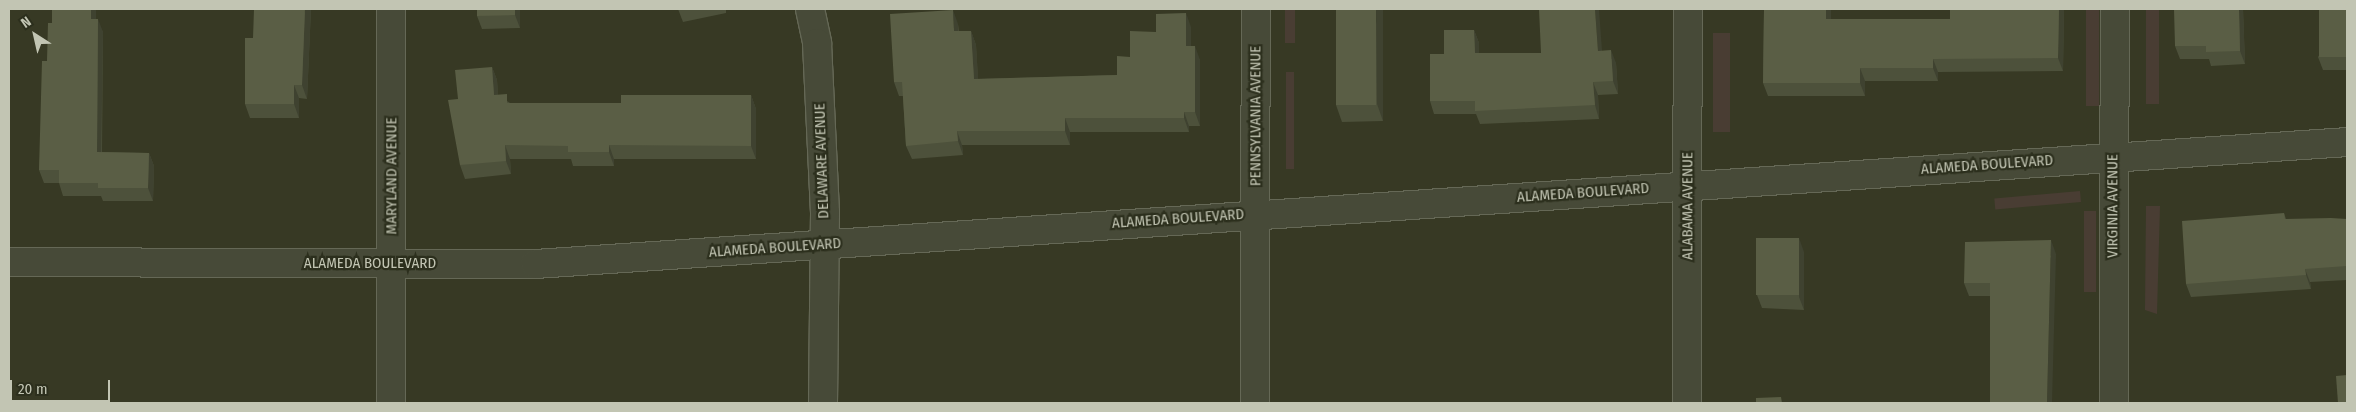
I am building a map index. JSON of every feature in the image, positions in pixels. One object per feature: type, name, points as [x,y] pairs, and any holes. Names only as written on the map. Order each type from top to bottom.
[{"type":"street","name":"MARYLAND AVENUE","points":[[391,9],[391,403]]},
{"type":"street","name":"DELAWARE AVENUE","points":[[810,9],[817,53],[823,245],[823,403]]},
{"type":"street","name":"PENNSYLVANIA AVENUE","points":[[1255,403],[1256,9]]},
{"type":"street","name":"ALABAMA AVENUE","points":[[1686,403],[1689,186],[1688,9]]},
{"type":"street","name":"VIRGINIA AVENUE","points":[[2114,403],[2112,156],[2115,9]]},
{"type":"street","name":"ALAMEDA BOULEVARD","points":[[9,262],[535,264],[1256,213],[2347,142]]},
{"type":"shaded area","points":[[1285,9],[1295,9],[1295,43],[1285,43]]},
{"type":"shaded area","points":[[2086,9],[2099,9],[2099,106],[2086,106]]},
{"type":"shaded area","points":[[2146,9],[2159,9],[2159,104],[2146,104]]},
{"type":"shaded area","points":[[1713,33],[1730,33],[1730,132],[1713,132]]},
{"type":"shaded area","points":[[1286,72],[1294,72],[1294,169],[1286,169]]},
{"type":"shaded area","points":[[2080,191],[2081,202],[1995,209],[1994,198]]},
{"type":"shaded area","points":[[2146,206],[2160,206],[2157,314],[2145,310]]},
{"type":"shaded area","points":[[2084,211],[2096,211],[2096,292],[2084,292]]},
{"type":"building","points":[[52,9],[91,9],[91,19],[98,19],[97,152],[149,153],[148,188],[98,188],[98,183],[59,183],[59,170],[39,170],[42,61],[47,61],[48,23],[52,23]]},
{"type":"building","points":[[254,9],[305,9],[302,85],[294,85],[294,104],[245,104],[245,38],[253,38]]},
{"type":"building","points":[[477,9],[515,9],[515,15],[477,16]]},
{"type":"building","points":[[1336,9],[1376,9],[1376,105],[1336,105]]},
{"type":"building","points":[[1539,9],[1595,9],[1598,51],[1611,50],[1613,81],[1593,82],[1595,105],[1475,111],[1475,101],[1430,101],[1430,54],[1444,54],[1444,30],[1474,30],[1475,53],[1541,53]]},
{"type":"building","points":[[1764,9],[1826,9],[1826,19],[1950,19],[1950,9],[2059,9],[2058,58],[1933,59],[1933,68],[1860,68],[1860,83],[1763,83]]},
{"type":"building","points":[[2174,9],[2239,9],[2240,51],[2206,52],[2206,46],[2175,46]]},
{"type":"building","points":[[2319,9],[2347,9],[2347,57],[2319,57]]},
{"type":"building","points":[[953,10],[954,31],[971,31],[974,79],[1117,75],[1117,56],[1130,57],[1130,31],[1156,32],[1156,14],[1186,13],[1186,46],[1195,46],[1195,112],[1184,112],[1184,118],[1065,118],[1065,131],[957,131],[958,141],[906,146],[902,82],[894,82],[890,14]]},
{"type":"building","points":[[492,67],[494,95],[507,94],[507,103],[621,103],[621,95],[751,95],[751,146],[609,145],[609,152],[568,152],[568,146],[505,145],[506,161],[460,165],[448,100],[458,99],[455,70]]},
{"type":"building","points":[[2284,213],[2285,219],[2347,219],[2347,266],[2305,269],[2306,275],[2186,284],[2182,221]]},
{"type":"building","points":[[1756,238],[1799,238],[1799,295],[1756,295]]},
{"type":"building","points":[[2051,240],[2047,403],[1990,403],[1990,283],[1964,283],[1965,242]]},
{"type":"building","points":[[2347,375],[2347,403],[2338,403],[2336,376]]},
{"type":"building","points":[[1781,397],[1782,403],[1756,403],[1756,398]]}]
